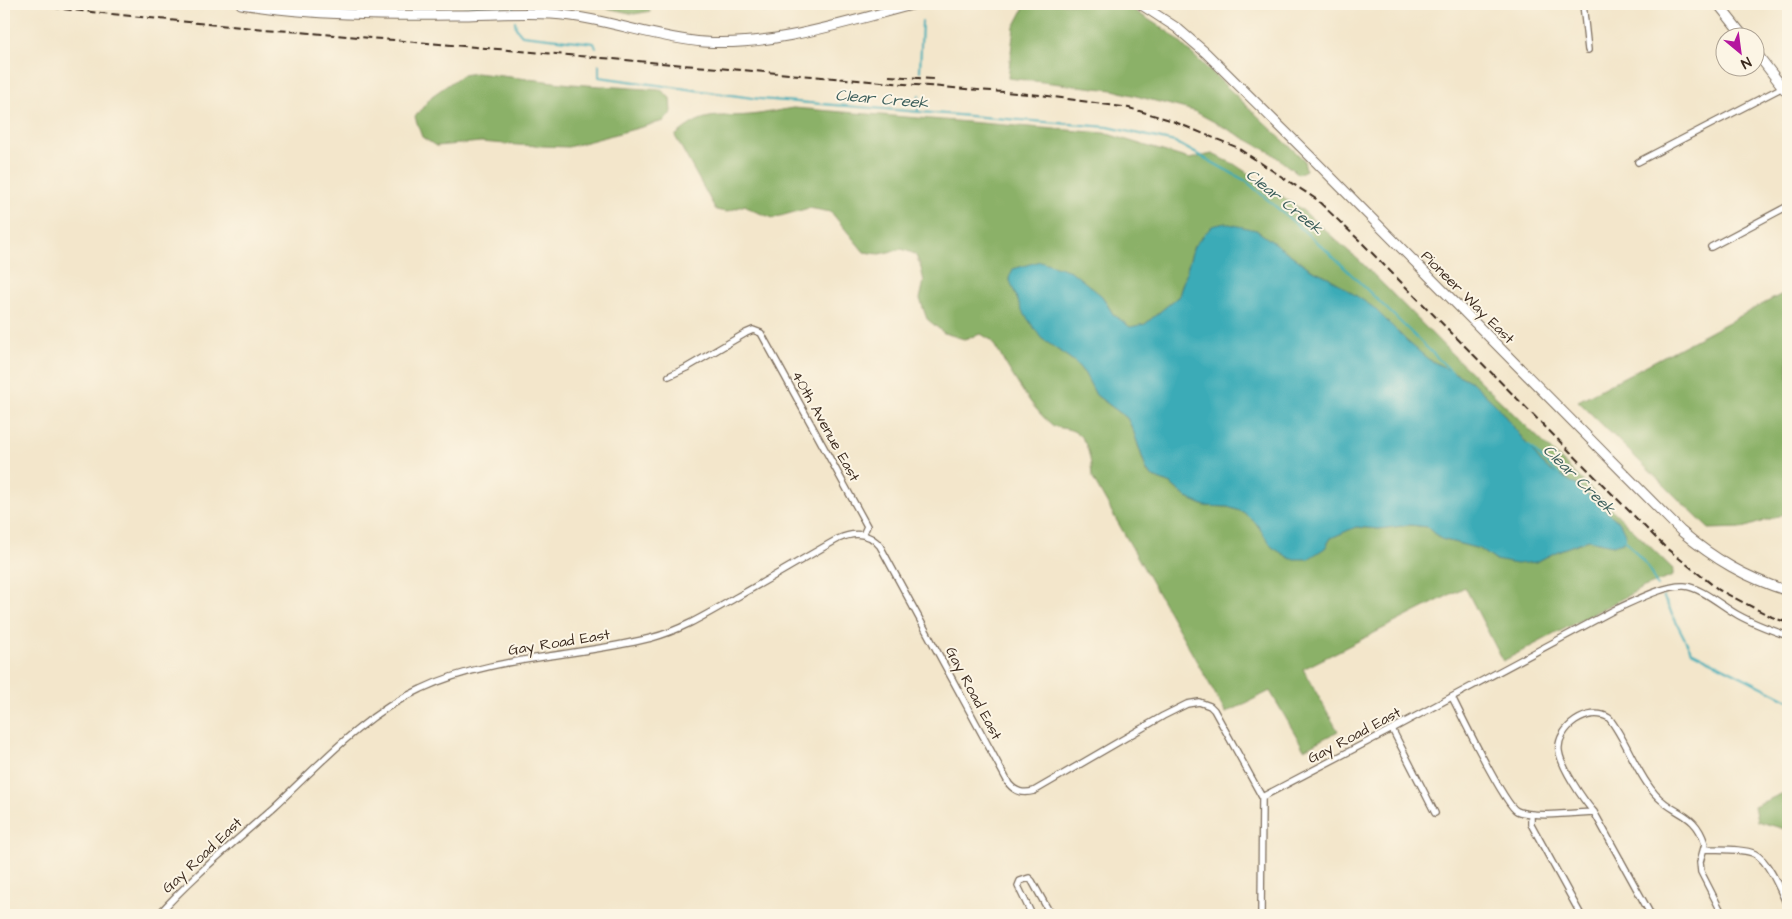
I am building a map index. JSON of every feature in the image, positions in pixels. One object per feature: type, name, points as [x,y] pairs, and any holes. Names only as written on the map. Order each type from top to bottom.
[{"type":"main road","points":[[241,4],[449,15],[553,14],[608,22],[677,38],[723,43],[776,38],[916,4]]},
{"type":"main road","name":"Pioneer Way East","points":[[1140,4],[1177,28],[1206,53],[1681,531],[1704,550],[1738,571],[1788,591]]},
{"type":"main road","points":[[1718,4],[1737,28]]},
{"type":"main road","points":[[1764,62],[1786,90]]},
{"type":"street","points":[[1583,4],[1588,50]]},
{"type":"street","points":[[1638,162],[1786,90]]},
{"type":"street","points":[[1711,247],[1788,206]]},
{"type":"street","name":"40th Avenue East","points":[[669,376],[746,332],[753,330],[761,333],[867,526],[863,535]]},
{"type":"street","name":"Gay Road East","points":[[158,915],[190,880],[247,831],[365,723],[378,713],[420,689],[443,679],[481,668],[619,645],[675,631],[838,539],[851,534],[872,537],[880,546],[1009,784],[1018,792],[1028,793],[1034,791],[1164,716],[1187,704],[1199,702],[1210,706],[1214,710],[1262,797],[1614,610],[1652,594],[1680,586],[1686,586],[1701,592],[1736,614],[1762,627],[1788,636]]},
{"type":"street","points":[[1452,697],[1510,805],[1519,812],[1531,814],[1594,812]]},
{"type":"street","points":[[1651,915],[1594,812],[1583,800],[1559,752],[1562,736],[1576,720],[1596,714],[1609,718],[1643,778],[1656,795],[1695,824],[1705,844],[1700,862],[1701,872],[1723,915]]},
{"type":"street","points":[[1392,729],[1435,814]]},
{"type":"street","points":[[1261,915],[1262,797]]},
{"type":"street","points":[[1531,814],[1531,824],[1581,915]]},
{"type":"street","points":[[1704,849],[1744,851],[1756,854],[1763,861],[1788,907]]},
{"type":"street","points":[[1032,915],[1018,886],[1020,881],[1029,878],[1051,915]]},
{"type":"green space","points":[[589,4],[643,4],[651,11],[634,14]]},
{"type":"green space","points":[[767,4],[825,4],[823,9],[763,12]]},
{"type":"green space","points":[[1026,4],[1116,4],[1135,11],[1170,33],[1304,160],[1306,170],[1298,174],[1270,152],[1194,111],[1113,90],[1008,78],[1014,27]]},
{"type":"green space","points":[[476,73],[571,84],[661,90],[670,98],[671,113],[664,121],[568,147],[481,142],[436,146],[422,137],[415,117],[432,96],[462,75]]},
{"type":"green space","points":[[793,108],[1104,133],[1189,159],[1212,154],[1234,164],[1301,209],[1362,263],[1451,353],[1673,569],[1673,576],[1644,587],[1503,661],[1465,587],[1303,669],[1338,731],[1304,749],[1270,691],[1226,713],[1092,477],[1090,456],[1084,441],[1077,433],[1054,426],[1042,416],[1018,385],[991,340],[981,334],[964,339],[944,333],[927,319],[920,299],[924,281],[920,264],[915,254],[902,249],[879,254],[864,252],[831,212],[809,208],[773,218],[754,211],[745,205],[726,212],[716,210],[675,136],[695,122],[711,117],[738,116]],"holes":[[[1256,230],[1309,268],[1328,277],[1428,359],[1472,382],[1496,405],[1541,462],[1550,470],[1575,484],[1620,523],[1625,536],[1613,545],[1588,540],[1560,550],[1536,562],[1495,560],[1480,549],[1441,539],[1428,527],[1410,525],[1379,529],[1355,527],[1331,538],[1325,548],[1272,547],[1256,523],[1243,512],[1228,507],[1205,506],[1187,498],[1171,484],[1153,477],[1147,472],[1127,418],[1096,395],[1085,374],[1075,362],[1041,338],[1102,296],[1113,314],[1131,328],[1145,324],[1179,296],[1194,246]]]},
{"type":"green space","points":[[1788,291],[1788,513],[1743,528],[1709,529],[1578,401]]},
{"type":"green space","points":[[1788,791],[1788,830],[1757,821],[1754,806]]},
{"type":"water","points":[[1225,223],[1256,230],[1309,268],[1328,277],[1373,307],[1428,359],[1472,382],[1496,405],[1541,462],[1550,470],[1575,484],[1620,523],[1626,536],[1623,542],[1613,545],[1588,540],[1560,550],[1536,562],[1517,564],[1495,560],[1480,549],[1441,539],[1428,527],[1410,525],[1379,529],[1356,527],[1331,538],[1325,548],[1308,559],[1291,559],[1272,547],[1256,523],[1243,512],[1228,507],[1205,506],[1187,498],[1171,484],[1153,477],[1147,471],[1127,418],[1096,395],[1085,374],[1075,362],[1041,338],[1021,309],[1009,278],[1013,269],[1040,261],[1071,271],[1102,296],[1113,314],[1130,327],[1145,324],[1179,296],[1194,246],[1212,226]]},
{"type":"waterway","name":"Clear Creek","points":[[449,4],[514,6],[514,8]]},
{"type":"waterway","name":"Clear Creek","points":[[515,21],[516,28],[522,35],[594,43],[596,48]]},
{"type":"waterway","points":[[920,71],[922,21]]},
{"type":"waterway","name":"Clear Creek","points":[[599,65],[599,77],[760,99],[1108,127],[1175,142],[1246,181],[1326,250],[1452,372]]},
{"type":"waterway","points":[[918,111],[919,95]]},
{"type":"waterway","name":"Clear Creek","points":[[1528,445],[1560,476]]},
{"type":"waterway","name":"Clear Creek","points":[[1623,537],[1648,567],[1657,586]]},
{"type":"waterway","name":"Clear Creek","points":[[1663,596],[1691,651],[1788,700]]},
{"type":"railway","points":[[28,4],[207,24],[1041,95],[1129,108],[1170,120],[1236,147],[1316,199],[1666,548],[1719,590],[1788,623]]},
{"type":"railway","points":[[889,76],[934,79]]}]
